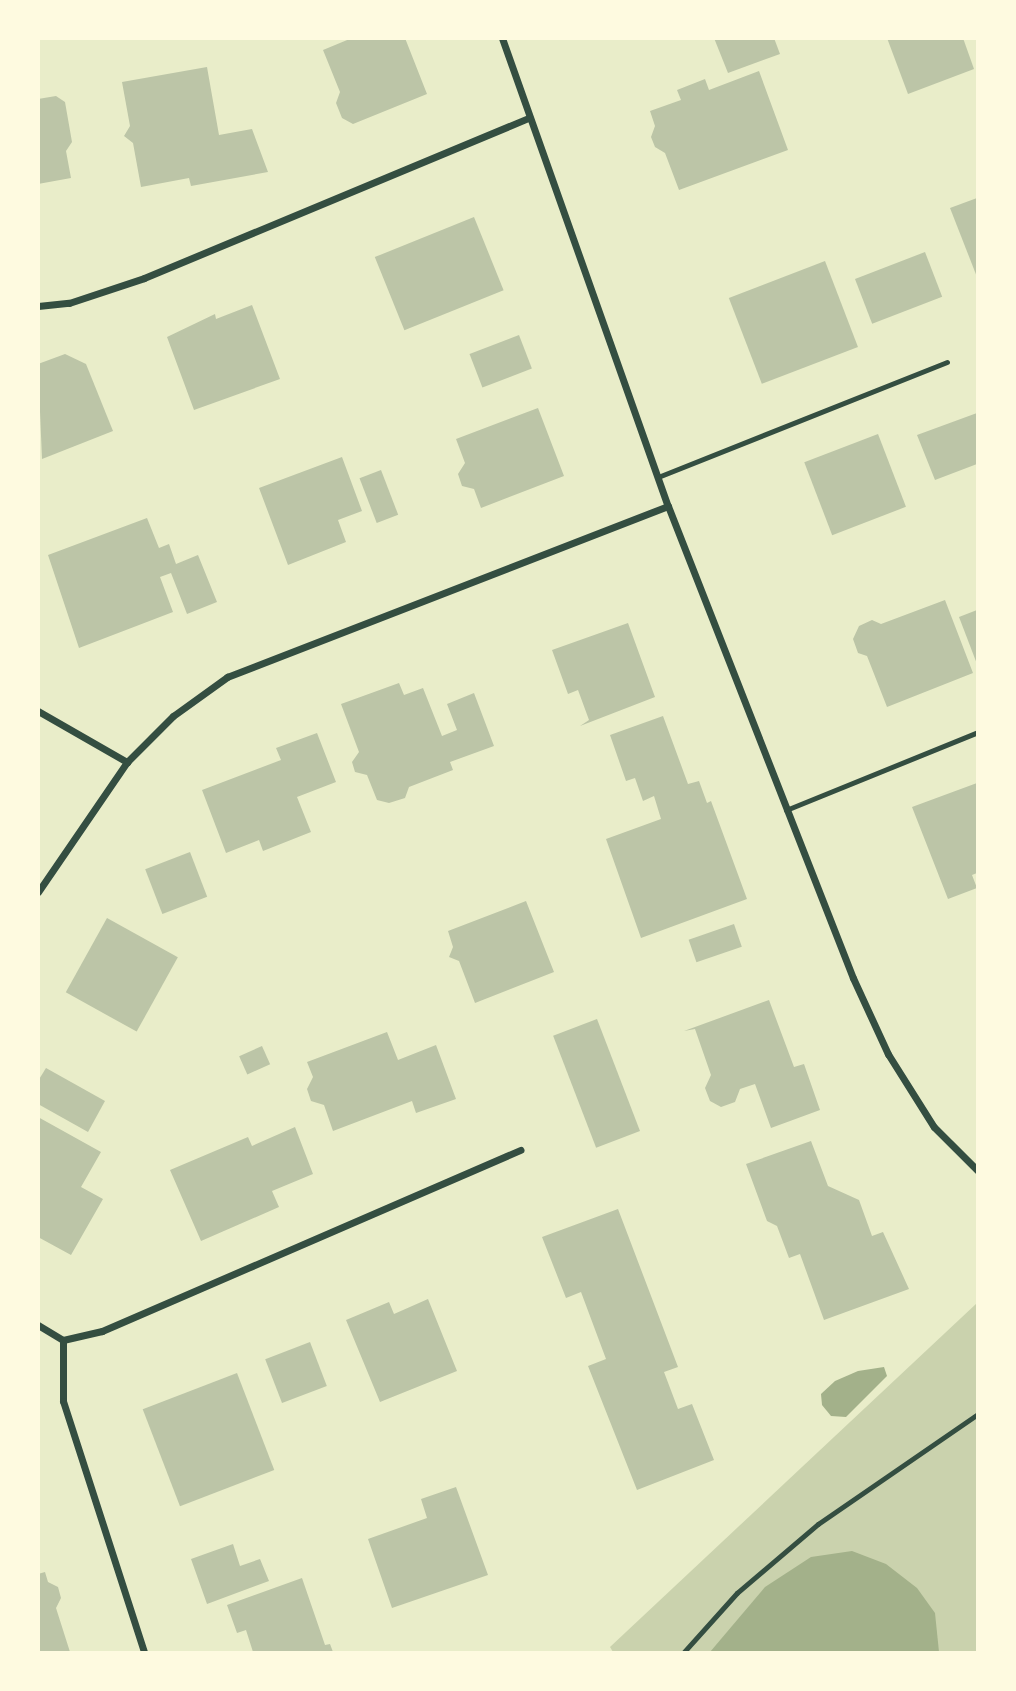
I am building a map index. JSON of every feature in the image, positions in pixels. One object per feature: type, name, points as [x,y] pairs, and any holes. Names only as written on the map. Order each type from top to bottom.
[{"type":"street","points":[[502,38],[528,118],[668,506],[853,978],[888,1054],[934,1127],[978,1171]]},
{"type":"street","points":[[38,306],[69,303],[144,278],[528,118]]},
{"type":"street","points":[[38,892],[87,815],[127,762],[173,716],[227,677],[668,506]]},
{"type":"street","points":[[38,711],[127,762]]},
{"type":"street","points":[[38,1325],[63,1340],[102,1331],[521,1150]]},
{"type":"street","points":[[63,1340],[64,1401],[144,1653]]},
{"type":"lane","points":[[659,477],[947,362]]},
{"type":"lane","points":[[786,810],[978,732]]},
{"type":"path","points":[[684,1653],[737,1593],[818,1524],[934,1440],[978,1414]]},
{"type":"shaded area","points":[[977,1303],[977,1652],[613,1652],[610,1647]]},
{"type":"shaded area","points":[[884,1367],[887,1376],[846,1417],[831,1416],[822,1405],[821,1394],[835,1381],[858,1371]]},
{"type":"shaded area","points":[[852,1551],[886,1564],[917,1588],[935,1613],[939,1652],[710,1652],[765,1587],[811,1557]]},
{"type":"building","points":[[352,38],[405,38],[427,94],[353,124],[342,118],[336,103],[340,92],[323,50]]},
{"type":"building","points":[[714,38],[774,38],[780,54],[728,73]]},
{"type":"building","points":[[887,38],[963,38],[974,69],[908,94]]},
{"type":"building","points":[[207,67],[219,135],[252,129],[268,172],[191,186],[189,178],[141,187],[133,143],[124,136],[130,126],[122,82]]},
{"type":"building","points":[[759,71],[788,150],[679,190],[665,153],[655,147],[651,137],[655,126],[650,111],[681,100],[677,90],[705,79],[709,90]]},
{"type":"building","points":[[56,96],[65,102],[72,142],[66,151],[71,178],[38,184],[38,99]]},
{"type":"building","points":[[977,198],[977,277],[950,208]]},
{"type":"building","points":[[474,217],[504,290],[404,330],[375,257]]},
{"type":"building","points":[[925,252],[942,297],[872,324],[855,279]]},
{"type":"building","points":[[825,261],[858,347],[762,384],[729,298]]},
{"type":"building","points":[[252,305],[280,379],[194,410],[167,337],[215,314],[216,319]]},
{"type":"building","points":[[519,335],[532,369],[482,388],[470,354]]},
{"type":"building","points":[[65,354],[86,364],[113,431],[42,459],[38,364]]},
{"type":"building","points":[[538,408],[564,476],[481,508],[474,489],[462,486],[458,474],[465,463],[456,439]]},
{"type":"building","points":[[977,413],[977,464],[935,480],[917,435]]},
{"type":"building","points":[[878,434],[906,507],[832,535],[804,462]]},
{"type":"building","points":[[342,457],[362,511],[338,520],[346,542],[288,565],[259,488]]},
{"type":"building","points":[[381,470],[398,515],[377,523],[360,478]]},
{"type":"building","points":[[147,518],[159,548],[169,544],[176,564],[198,555],[217,602],[187,614],[171,573],[160,577],[173,612],[79,648],[48,555]]},
{"type":"building","points":[[945,600],[973,673],[887,707],[867,656],[858,653],[853,639],[859,626],[872,620],[881,624]]},
{"type":"building","points":[[977,610],[977,664],[959,617]]},
{"type":"building","points":[[628,623],[655,697],[580,726],[589,720],[578,690],[568,694],[552,650]]},
{"type":"building","points":[[399,683],[404,695],[423,688],[442,736],[457,730],[447,704],[474,693],[494,746],[450,762],[453,770],[409,787],[405,798],[389,803],[377,800],[367,775],[355,772],[352,762],[359,752],[341,704]]},
{"type":"building","points":[[663,716],[688,784],[699,781],[707,803],[711,801],[747,899],[641,938],[606,839],[661,819],[654,796],[643,801],[635,778],[626,781],[610,735]]},
{"type":"building","points":[[317,733],[336,782],[297,797],[311,832],[263,851],[259,840],[226,853],[202,790],[281,760],[276,748]]},
{"type":"building","points":[[977,783],[977,873],[972,875],[977,888],[948,899],[912,807]]},
{"type":"building","points":[[190,852],[207,897],[162,914],[145,869]]},
{"type":"building","points":[[526,901],[554,972],[475,1003],[459,961],[449,957],[453,947],[448,931]]},
{"type":"building","points":[[107,918],[178,957],[137,1032],[66,992]]},
{"type":"building","points":[[734,924],[742,947],[696,962],[689,940]]},
{"type":"building","points":[[769,1000],[794,1067],[804,1064],[820,1110],[771,1128],[755,1084],[740,1089],[735,1102],[721,1107],[710,1101],[705,1088],[711,1075],[695,1029],[684,1031]]},
{"type":"building","points":[[597,1019],[640,1131],[596,1148],[553,1036]]},
{"type":"building","points":[[387,1032],[398,1060],[436,1045],[456,1099],[416,1113],[412,1101],[333,1131],[324,1105],[311,1101],[307,1089],[313,1077],[307,1062]]},
{"type":"building","points":[[262,1046],[270,1064],[247,1074],[239,1056]]},
{"type":"building","points":[[46,1068],[105,1101],[88,1132],[38,1104],[38,1081]]},
{"type":"building","points":[[38,1117],[101,1152],[81,1187],[103,1199],[71,1255],[38,1237]]},
{"type":"building","points":[[295,1127],[313,1174],[272,1191],[279,1207],[201,1241],[170,1170],[248,1137],[252,1146]]},
{"type":"building","points":[[811,1141],[828,1186],[859,1200],[872,1236],[883,1232],[909,1289],[824,1320],[800,1254],[789,1258],[777,1226],[767,1221],[746,1164]]},
{"type":"building","points":[[618,1209],[678,1367],[664,1372],[678,1409],[692,1404],[714,1460],[637,1490],[588,1366],[606,1359],[581,1292],[566,1298],[542,1237]]},
{"type":"building","points":[[428,1299],[457,1371],[380,1402],[346,1320],[389,1302],[394,1314]]},
{"type":"building","points":[[310,1342],[327,1386],[282,1403],[265,1359]]},
{"type":"building","points":[[237,1373],[274,1470],[180,1506],[143,1409]]},
{"type":"building","points":[[456,1487],[488,1575],[392,1608],[368,1539],[427,1518],[421,1499]]},
{"type":"building","points":[[233,1544],[240,1566],[260,1559],[269,1581],[207,1604],[191,1559]]},
{"type":"building","points":[[45,1572],[48,1582],[58,1587],[61,1598],[56,1608],[70,1652],[38,1652],[38,1574]]},
{"type":"building","points":[[302,1578],[325,1645],[330,1644],[333,1652],[253,1652],[246,1630],[237,1633],[227,1605]]}]
